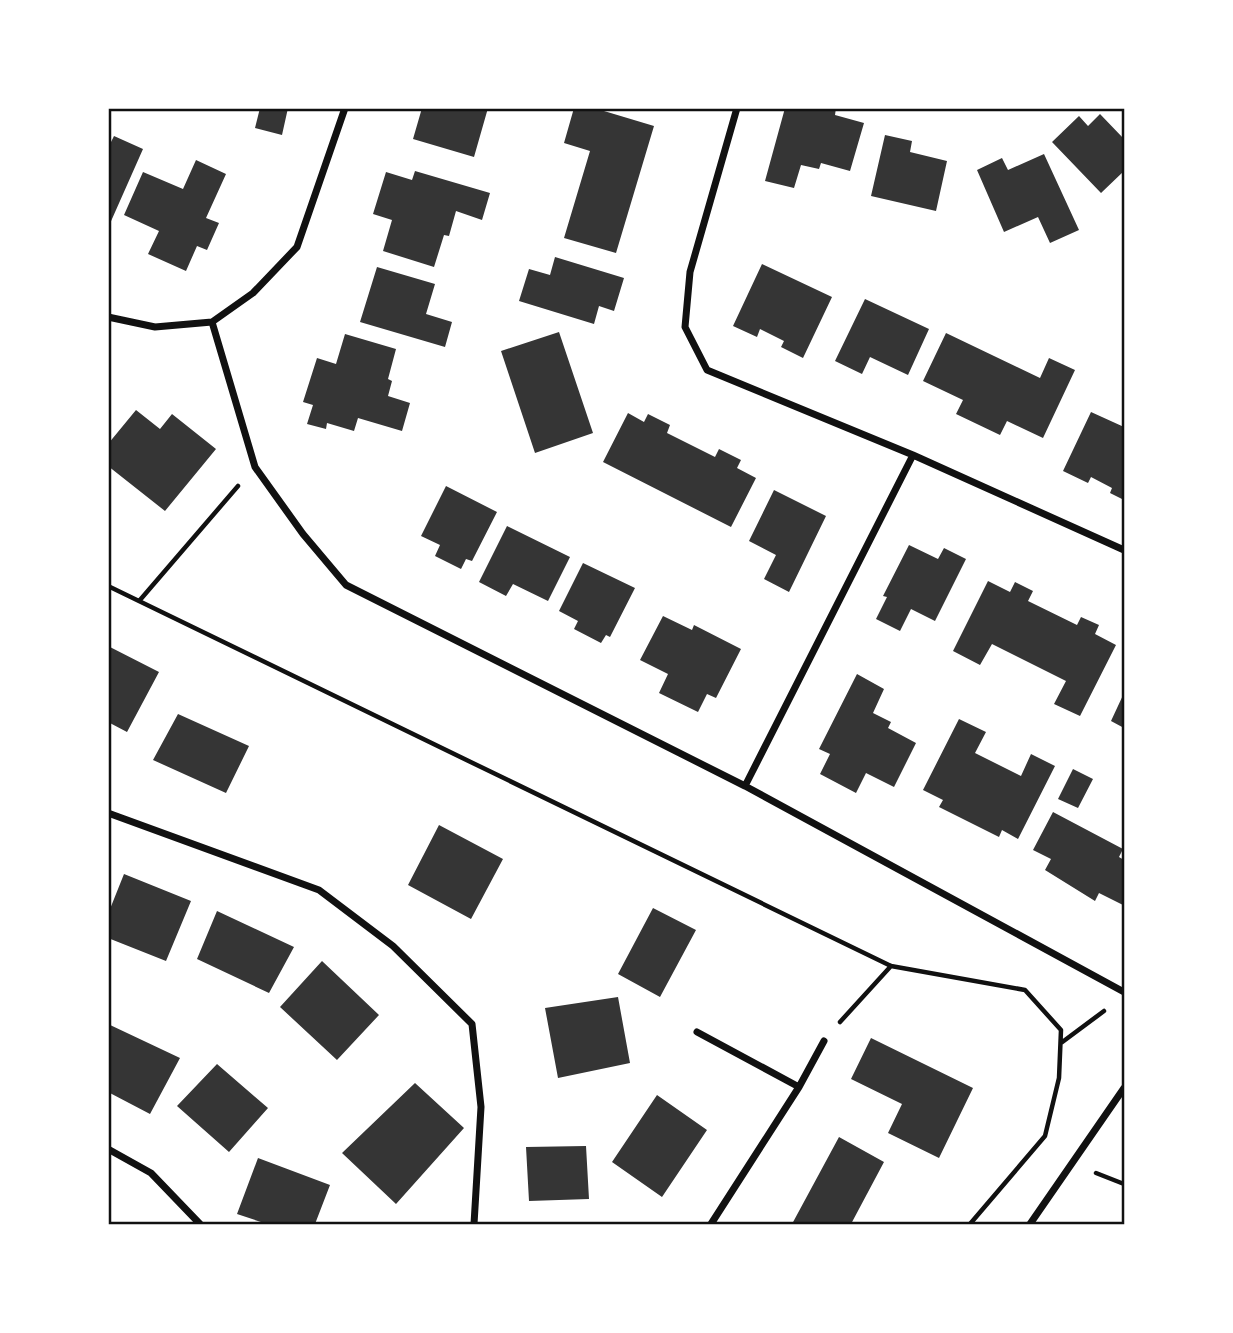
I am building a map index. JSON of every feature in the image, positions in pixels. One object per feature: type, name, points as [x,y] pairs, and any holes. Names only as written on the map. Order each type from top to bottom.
[{"type":"street","points":[[108,317],[155,327],[212,322],[253,293],[297,247],[345,108]]},
{"type":"street","points":[[737,108],[690,272],[685,327],[707,370],[914,455],[1125,550]]},
{"type":"street","points":[[212,322],[255,467],[303,534],[346,585],[745,786],[1125,992]]},
{"type":"street","points":[[745,786],[914,455]]},
{"type":"street","points":[[108,813],[319,890],[393,946],[472,1024],[481,1107],[474,1224]]},
{"type":"street","points":[[697,1032],[799,1087]]},
{"type":"street","points":[[711,1224],[799,1087],[824,1041]]},
{"type":"street","points":[[1030,1224],[1125,1088]]},
{"type":"street","points":[[108,1149],[150,1173],[200,1224]]},
{"type":"path","points":[[140,600],[255,467]]},
{"type":"path","points":[[108,586],[891,966],[1025,990],[1061,1030],[1059,1078],[1045,1136],[970,1224]]},
{"type":"path","points":[[824,1041],[891,966]]},
{"type":"path","points":[[1060,1044],[1114,1004]]},
{"type":"building","points":[[260,108],[288,108],[282,135],[255,128]]},
{"type":"building","points":[[422,108],[488,108],[474,157],[413,139]]},
{"type":"building","points":[[574,108],[594,108],[654,126],[616,253],[564,238],[590,151],[564,143]]},
{"type":"building","points":[[785,108],[836,108],[835,115],[864,123],[850,171],[821,163],[819,169],[801,165],[794,188],[765,181]]},
{"type":"building","points":[[1100,114],[1124,139],[1124,171],[1101,193],[1052,142],[1079,116],[1088,126]]},
{"type":"building","points":[[885,135],[912,141],[910,152],[947,161],[936,211],[871,196]]},
{"type":"building","points":[[114,136],[143,149],[108,228],[108,148]]},
{"type":"building","points":[[1044,154],[1079,230],[1050,243],[1038,217],[1004,232],[977,170],[1002,158],[1008,170]]},
{"type":"building","points":[[196,160],[226,174],[206,218],[219,223],[207,250],[197,246],[186,271],[148,254],[159,231],[124,215],[143,172],[183,189]]},
{"type":"building","points":[[415,171],[490,193],[482,220],[456,211],[449,236],[444,235],[434,267],[383,251],[392,220],[373,214],[386,172],[412,180]]},
{"type":"building","points":[[555,257],[624,278],[614,311],[599,306],[594,324],[519,301],[529,269],[550,275]]},
{"type":"building","points":[[762,264],[832,297],[803,358],[781,347],[784,341],[760,329],[757,337],[733,326]]},
{"type":"building","points":[[377,267],[435,284],[426,314],[452,322],[445,347],[360,322]]},
{"type":"building","points":[[865,299],[929,329],[908,375],[870,357],[862,374],[835,361]]},
{"type":"building","points":[[559,332],[593,433],[535,453],[501,351]]},
{"type":"building","points":[[946,333],[1040,378],[1049,358],[1075,370],[1043,438],[1007,421],[1000,435],[956,414],[963,400],[923,381]]},
{"type":"building","points":[[345,334],[396,349],[388,379],[392,381],[388,396],[410,403],[402,431],[358,418],[354,431],[327,423],[326,429],[307,424],[313,405],[303,402],[317,358],[336,364]]},
{"type":"building","points":[[136,410],[160,429],[172,414],[216,449],[165,511],[108,466],[108,444]]},
{"type":"building","points":[[1091,412],[1124,427],[1124,500],[1110,493],[1112,488],[1091,477],[1088,483],[1063,471]]},
{"type":"building","points":[[628,413],[644,422],[648,414],[670,425],[667,433],[715,457],[719,449],[741,460],[737,468],[756,478],[731,527],[603,462]]},
{"type":"building","points":[[446,486],[497,512],[472,561],[466,559],[461,569],[435,556],[440,545],[421,536]]},
{"type":"building","points":[[774,490],[826,516],[789,592],[764,579],[776,555],[749,541]]},
{"type":"building","points":[[507,526],[570,557],[548,601],[513,584],[506,596],[479,582]]},
{"type":"building","points":[[909,545],[938,559],[944,548],[966,559],[935,621],[911,609],[900,631],[876,619],[887,597],[883,596]]},
{"type":"building","points":[[583,563],[635,588],[610,637],[606,635],[601,643],[574,629],[578,621],[559,611]]},
{"type":"building","points":[[988,581],[1010,592],[1015,582],[1033,591],[1028,601],[1077,625],[1081,617],[1099,625],[1095,634],[1116,645],[1080,716],[1054,704],[1066,681],[992,644],[980,665],[953,651]]},
{"type":"building","points":[[663,616],[692,630],[694,625],[741,649],[716,698],[707,694],[698,712],[659,693],[668,674],[640,660]]},
{"type":"building","points":[[108,646],[159,672],[127,732],[108,722]]},
{"type":"building","points":[[857,674],[884,689],[873,713],[891,722],[888,728],[916,743],[894,787],[866,773],[856,793],[820,774],[830,754],[819,749]]},
{"type":"building","points":[[1124,693],[1124,728],[1111,721]]},
{"type":"building","points":[[178,714],[249,746],[226,793],[153,760]]},
{"type":"building","points":[[959,719],[986,732],[975,753],[1021,776],[1031,754],[1055,766],[1018,839],[1002,830],[999,837],[939,807],[943,800],[923,790]]},
{"type":"building","points":[[1073,769],[1093,779],[1078,808],[1058,799]]},
{"type":"building","points":[[1053,812],[1123,849],[1119,857],[1124,860],[1123,905],[1099,893],[1095,901],[1045,870],[1051,859],[1033,850]]},
{"type":"building","points":[[439,825],[503,859],[471,919],[408,885]]},
{"type":"building","points":[[124,874],[191,901],[166,961],[108,938],[108,914]]},
{"type":"building","points":[[653,908],[696,930],[660,997],[618,974]]},
{"type":"building","points":[[217,911],[294,947],[269,993],[197,959]]},
{"type":"building","points":[[322,961],[379,1015],[337,1060],[280,1007]]},
{"type":"building","points":[[618,997],[630,1063],[558,1078],[545,1008]]},
{"type":"building","points":[[108,1024],[180,1058],[150,1114],[108,1092]]},
{"type":"building","points":[[871,1038],[973,1088],[939,1158],[888,1133],[902,1104],[851,1079]]},
{"type":"building","points":[[217,1064],[268,1108],[229,1152],[177,1106]]},
{"type":"building","points":[[415,1083],[464,1128],[396,1204],[342,1153]]},
{"type":"building","points":[[657,1095],[707,1130],[662,1197],[612,1162]]},
{"type":"building","points":[[839,1137],[884,1162],[851,1224],[792,1224]]},
{"type":"building","points":[[586,1146],[589,1199],[529,1201],[526,1147]]},
{"type":"building","points":[[258,1158],[330,1185],[315,1224],[267,1224],[237,1214]]}]
